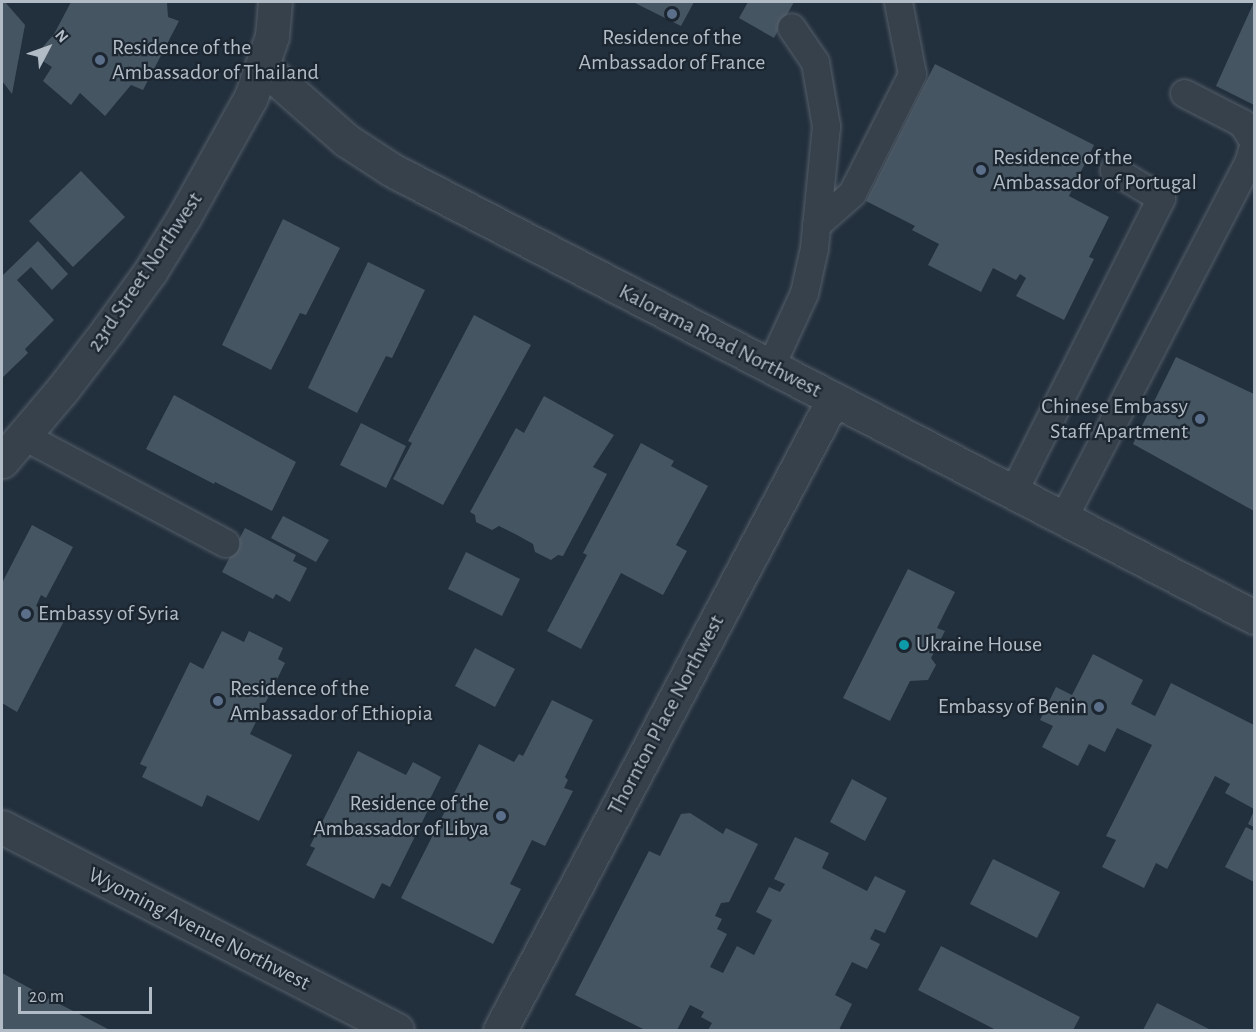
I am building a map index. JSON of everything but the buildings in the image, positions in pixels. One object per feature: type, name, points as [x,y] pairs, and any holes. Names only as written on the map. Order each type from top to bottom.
[{"type":"street","points":[[263,67],[272,36],[275,2]]},
{"type":"street","name":"Kalorama Road Northwest","points":[[263,67],[331,127],[392,171],[1254,617]]},
{"type":"street","name":"23rd Street Northwest","points":[[2,460],[69,382],[150,272],[209,175],[251,97],[263,67]]},
{"type":"street","name":"Thornton Place Northwest","points":[[500,1030],[833,400]]},
{"type":"street","name":"Wyoming Avenue Northwest","points":[[2,827],[398,1030]]},
{"type":"lane","points":[[816,225],[852,193],[912,74],[898,2]]},
{"type":"lane","points":[[770,367],[804,292],[816,225],[826,126],[814,62],[791,27]]},
{"type":"lane","points":[[1063,518],[1249,160],[1254,142],[1242,123],[1184,93]]},
{"type":"lane","points":[[1013,492],[1161,198],[1114,170]]},
{"type":"lane","points":[[24,436],[225,543]]},
{"type":"place","name":"Residence of the Ambassador of France","points":[[672,14]]},
{"type":"place","name":"Residence of the Ambassador of Thailand","points":[[100,60]]},
{"type":"place","name":"Residence of the Ambassador of Portugal","points":[[981,170]]},
{"type":"place","name":"Chinese Embassy Staff Apartment","points":[[1200,419]]},
{"type":"place","name":"Embassy of Syria","points":[[26,614]]},
{"type":"place","name":"Ukraine House","points":[[904,645]]},
{"type":"place","name":"Residence of the Ambassador of Ethiopia","points":[[218,701]]},
{"type":"place","name":"Embassy of Benin","points":[[1099,707]]},
{"type":"place","name":"Residence of the Ambassador of Libya","points":[[501,816]]}]
